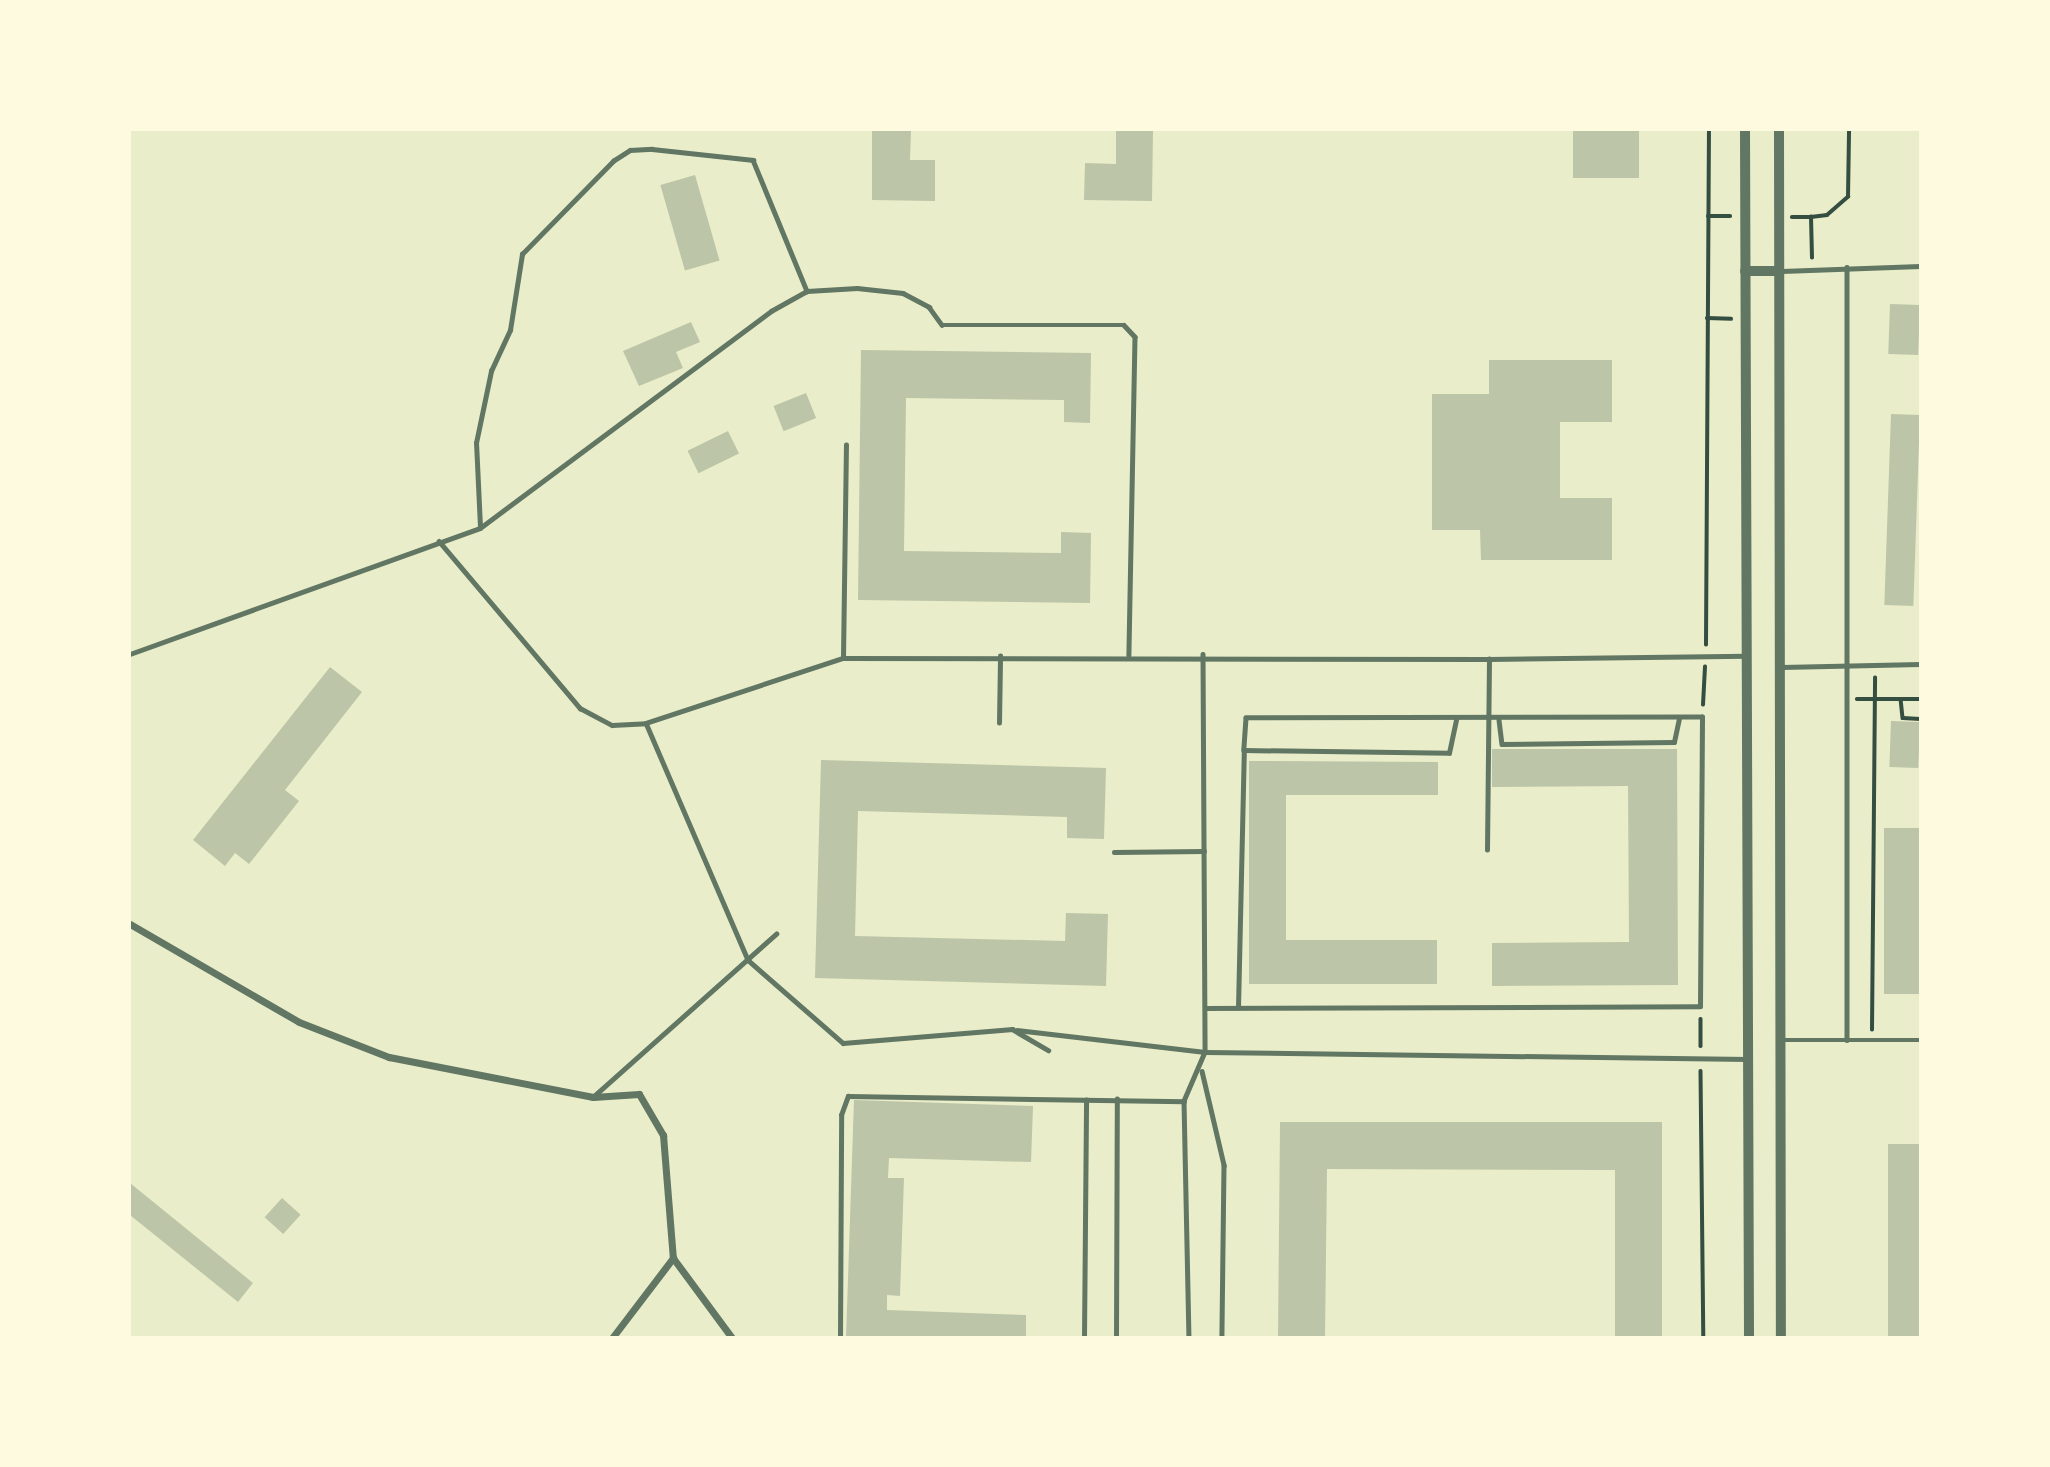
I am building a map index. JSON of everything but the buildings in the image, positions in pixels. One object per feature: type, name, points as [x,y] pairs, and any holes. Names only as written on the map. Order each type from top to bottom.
[{"type":"street","points":[[1745,130],[1743,319],[1752,1059],[1749,1338]]},
{"type":"street","points":[[1779,130],[1782,667],[1781,1338]]},
{"type":"street","points":[[1745,271],[1778,271]]},
{"type":"street","points":[[130,924],[299,1022],[389,1057],[593,1097],[639,1094],[663,1135],[673,1258],[732,1338]]},
{"type":"street","points":[[612,1338],[673,1258]]},
{"type":"lane","points":[[480,528],[476,443],[491,371],[510,330],[522,254],[613,161],[630,150],[652,149],[752,160],[807,291]]},
{"type":"lane","points":[[1778,271],[1920,266]]},
{"type":"lane","points":[[1847,267],[1847,1040]]},
{"type":"lane","points":[[130,654],[480,528],[807,291],[902,293],[929,307],[942,325],[1111,325],[1124,326],[1135,337],[1129,654]]},
{"type":"lane","points":[[843,658],[846,445]]},
{"type":"lane","points":[[439,541],[580,708],[612,725],[646,723],[843,658],[1129,654],[1489,659],[1748,656]]},
{"type":"lane","points":[[1189,1338],[1184,1101],[1201,1070],[1205,1052],[1203,654]]},
{"type":"lane","points":[[999,723],[1000,656]]},
{"type":"lane","points":[[1487,849],[1484,720],[1489,659]]},
{"type":"lane","points":[[1782,667],[1920,664]]},
{"type":"lane","points":[[1205,1008],[1238,1008],[1700,1006],[1702,717],[1499,720],[1245,718],[1238,1008]]},
{"type":"lane","points":[[1244,750],[1449,753],[1456,719]]},
{"type":"lane","points":[[1499,720],[1502,744],[1674,742],[1679,719]]},
{"type":"lane","points":[[646,723],[747,960],[843,1044],[1012,1029],[1205,1052],[1752,1059]]},
{"type":"lane","points":[[1114,852],[1204,851]]},
{"type":"lane","points":[[593,1097],[776,934]]},
{"type":"lane","points":[[1012,1029],[1048,1050]]},
{"type":"lane","points":[[1781,1041],[1920,1040]]},
{"type":"lane","points":[[1201,1070],[1224,1165],[1222,1338]]},
{"type":"lane","points":[[840,1338],[841,1115],[848,1096],[1184,1101]]},
{"type":"lane","points":[[1116,1338],[1117,1099]]},
{"type":"lane","points":[[1084,1338],[1086,1100]]},
{"type":"path","points":[[1702,717],[1706,656],[1709,130]]},
{"type":"path","points":[[1812,270],[1811,217],[1844,206],[1848,197],[1849,130]]},
{"type":"path","points":[[1708,216],[1744,216]]},
{"type":"path","points":[[1707,318],[1743,319]]},
{"type":"path","points":[[1872,1040],[1874,665]]},
{"type":"path","points":[[1847,699],[1920,699]]},
{"type":"path","points":[[1901,699],[1903,718],[1920,719]]},
{"type":"path","points":[[1700,1006],[1704,1338]]}]
